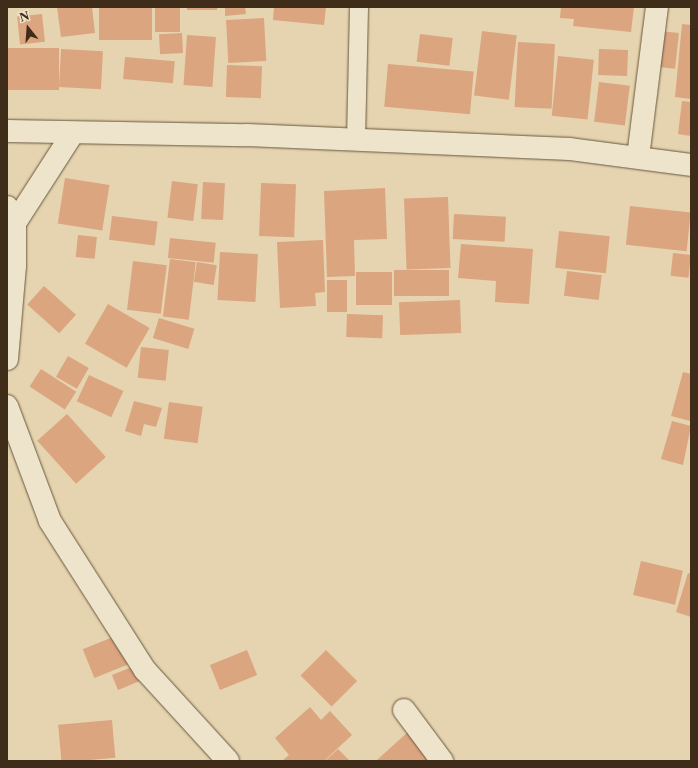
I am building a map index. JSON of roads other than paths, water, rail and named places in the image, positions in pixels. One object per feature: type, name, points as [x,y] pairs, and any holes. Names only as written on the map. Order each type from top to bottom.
[{"type":"street","points":[[638,158],[657,7]]},
{"type":"street","points":[[7,131],[247,135],[570,149],[691,165]]},
{"type":"street","points":[[7,359],[15,266],[11,215],[73,133]]},
{"type":"street","points":[[7,406],[50,521],[145,670],[228,761]]},
{"type":"street","points":[[404,710],[442,761]]},
{"type":"lane","points":[[356,140],[359,7]]}]
